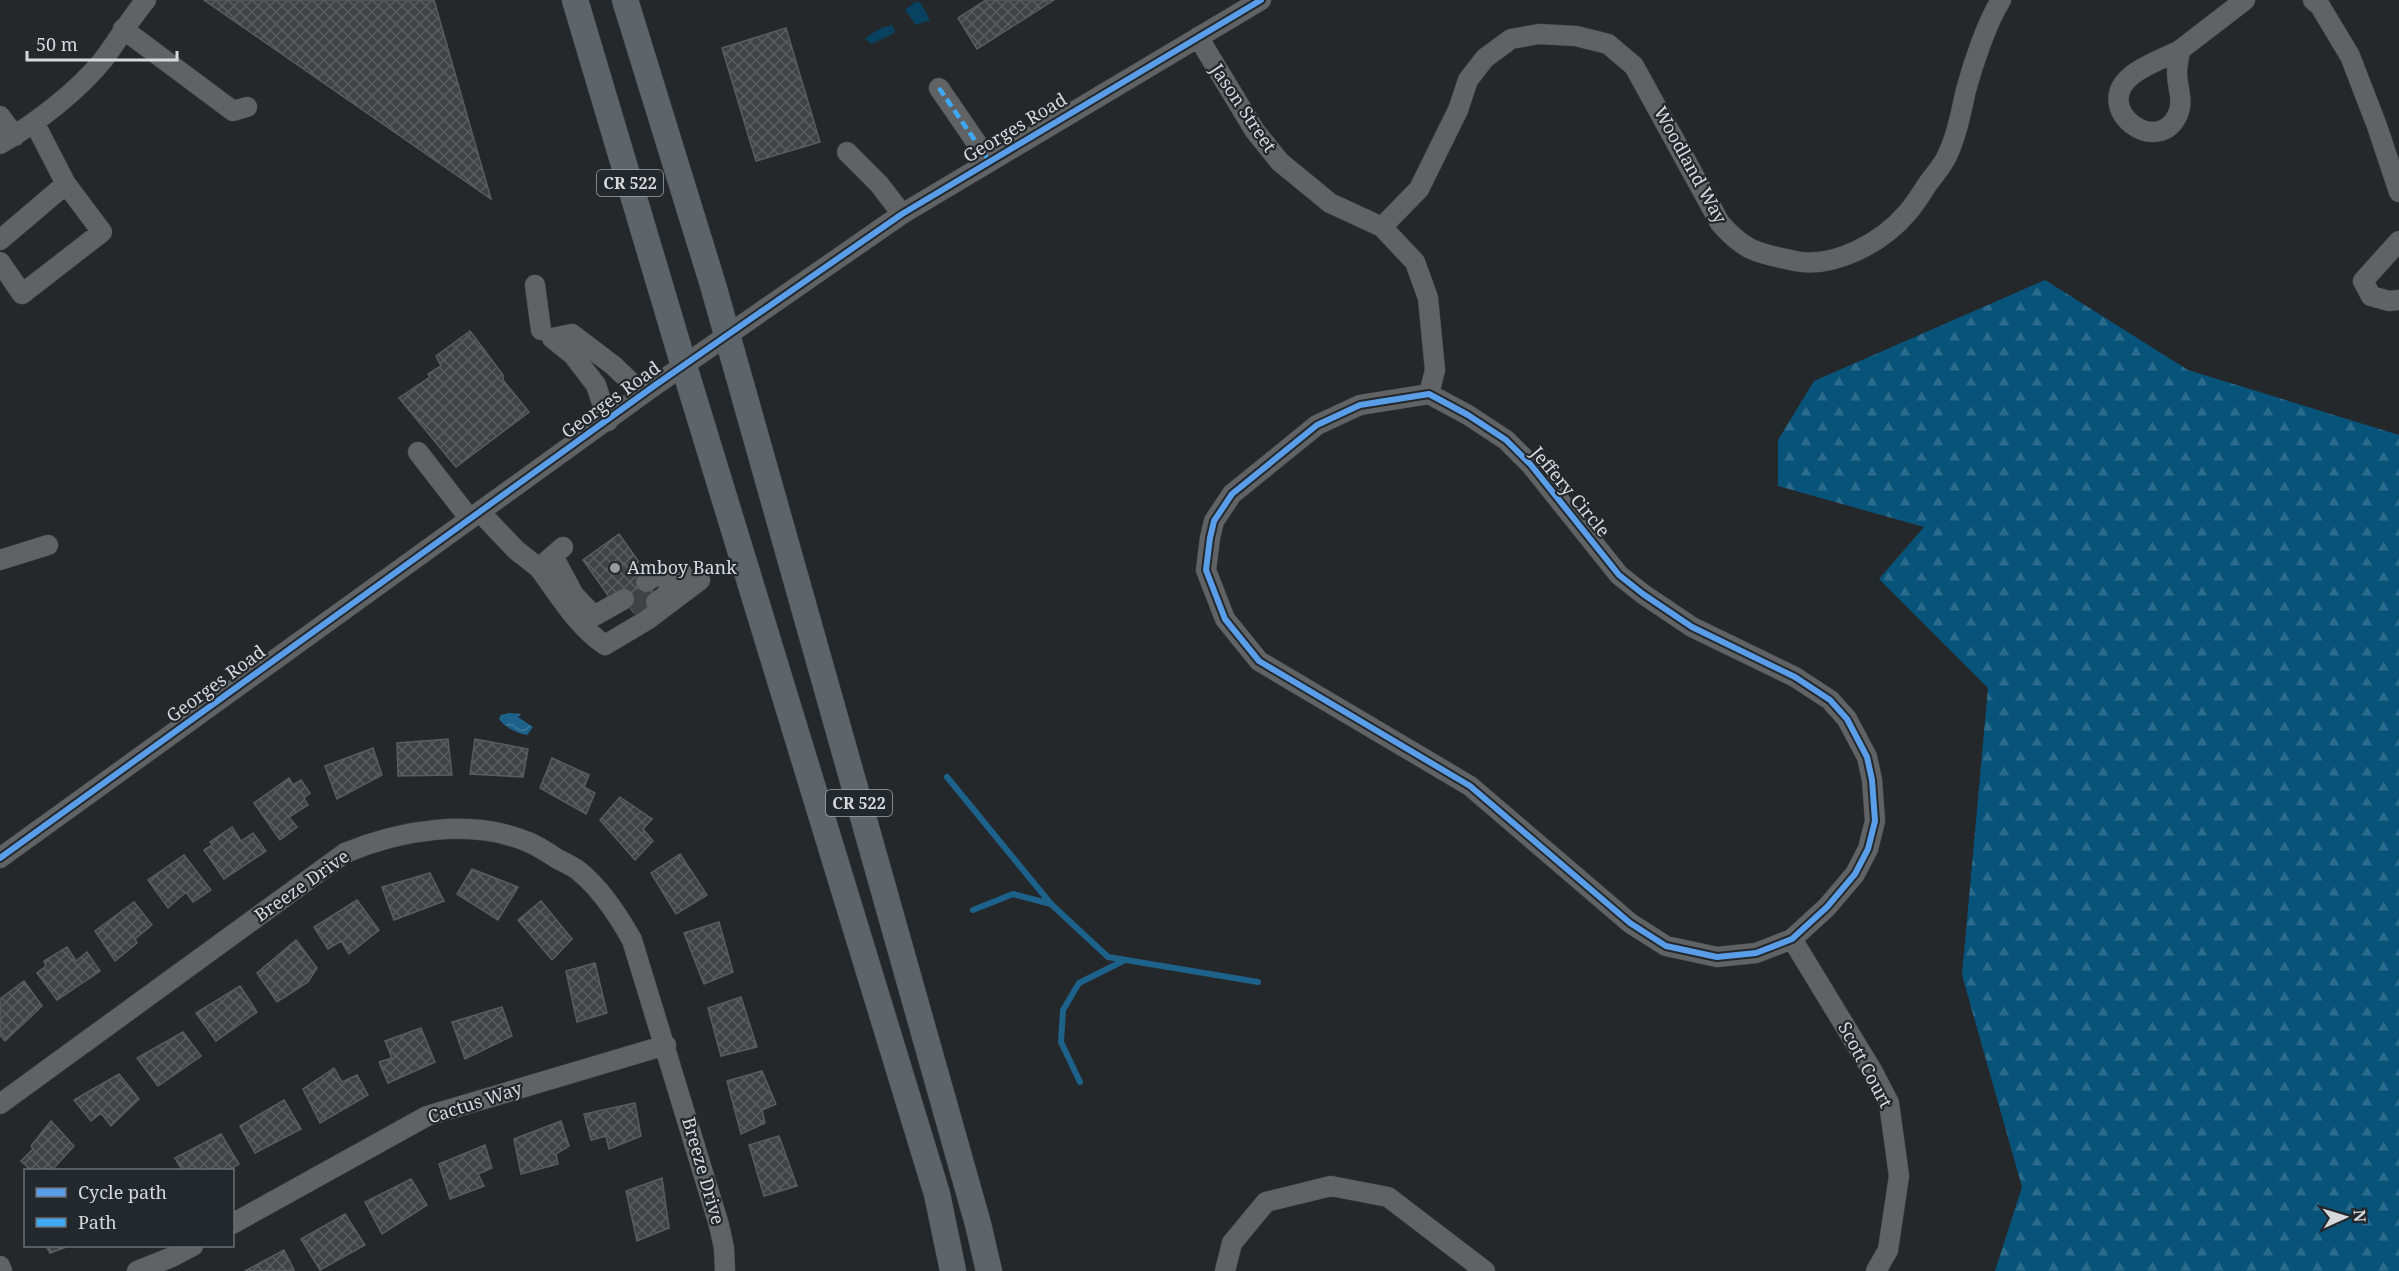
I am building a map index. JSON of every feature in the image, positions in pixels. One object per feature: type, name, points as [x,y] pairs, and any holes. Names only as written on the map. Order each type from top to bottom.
[{"type":"main road","name":"CR 522","points":[[575,0],[684,366],[937,1194],[953,1271]]},
{"type":"main road","name":"CR 522","points":[[625,0],[727,336],[978,1224],[988,1271]]},
{"type":"street","points":[[0,116],[7,140],[35,124],[102,60],[146,0]]},
{"type":"street","name":"Georges Road","points":[[0,858],[643,394],[902,214],[1261,0]]},
{"type":"street","name":"Woodland Way","points":[[1382,227],[1419,189],[1458,110],[1468,80],[1485,58],[1511,39],[1539,34],[1576,36],[1608,44],[1634,66],[1720,223],[1746,248],[1809,264],[1838,259],[1871,243],[1907,213],[1947,157],[1959,125],[1967,88],[1980,47],[2001,0]]},
{"type":"street","points":[[2180,50],[2245,0]]},
{"type":"street","points":[[2319,2],[2350,56],[2399,192]]},
{"type":"street","points":[[123,29],[233,111],[247,107]]},
{"type":"street","name":"Jason Street","points":[[1198,37],[1255,131],[1280,162],[1330,203],[1382,227],[1415,262],[1428,298],[1435,370],[1429,394]]},
{"type":"street","points":[[939,88],[988,161]]},
{"type":"street","points":[[0,262],[22,294],[102,232],[66,184],[35,124]]},
{"type":"street","points":[[847,152],[879,184],[902,214]]},
{"type":"street","points":[[0,240],[66,184]]},
{"type":"street","points":[[2399,241],[2363,281],[2371,296],[2389,301],[2399,300]]},
{"type":"street","points":[[535,285],[541,330]]},
{"type":"street","points":[[608,420],[596,386],[573,355],[552,338],[572,334],[614,366],[643,394]]},
{"type":"street","name":"Jeffery Circle","points":[[1429,394],[1468,415],[1506,440],[1532,465],[1619,575],[1643,594],[1692,627],[1795,677],[1830,700],[1847,719],[1867,757],[1872,780],[1875,820],[1868,849],[1855,874],[1827,908],[1792,939],[1756,953],[1717,957],[1666,945],[1630,923],[1470,786],[1259,661],[1225,618],[1206,570],[1214,521],[1232,494],[1317,425],[1360,405],[1429,394]]},
{"type":"street","points":[[418,452],[475,516],[516,550],[552,557],[574,596],[594,616],[627,603],[590,634]]},
{"type":"street","points":[[0,560],[48,545]]},
{"type":"street","points":[[552,557],[590,634]]},
{"type":"street","points":[[590,634],[616,630],[691,576],[655,576],[650,587]]},
{"type":"street","name":"Breeze Drive","points":[[0,1104],[345,853],[373,842],[438,830],[489,831],[528,842],[579,871],[611,904],[632,940],[719,1225],[724,1248],[725,1271]]},
{"type":"street","name":"Scott Court","points":[[1792,939],[1873,1072],[1889,1103],[1899,1176],[1888,1250],[1876,1271]]},
{"type":"street","name":"Cactus Way","points":[[234,1223],[428,1116],[666,1046]]},
{"type":"street","points":[[1225,1271],[1232,1243],[1266,1202],[1330,1186],[1388,1197],[1485,1271]]},
{"type":"street","points":[[137,1271],[172,1257],[190,1247]]},
{"type":"street","points":[[0,1266],[2,1271]]},
{"type":"shaded area","points":[[915,2],[920,2],[930,20],[916,25],[905,10]]},
{"type":"shaded area","points":[[892,25],[895,30],[893,34],[871,44],[865,38],[881,28]]},
{"type":"green space","points":[[2045,280],[2188,370],[2399,435],[2399,1271],[1995,1271],[2022,1187],[1962,975],[1988,688],[1879,579],[1924,527],[1778,486],[1778,440],[1814,381]]},
{"type":"water","points":[[521,714],[518,717],[533,727],[527,735],[508,727],[499,719],[501,715]]},
{"type":"building","points":[[204,0],[434,0],[491,199]]},
{"type":"building","points":[[986,0],[1054,0],[977,49],[958,18]]},
{"type":"building","points":[[786,28],[820,142],[756,161],[722,48]]},
{"type":"building","points":[[470,331],[503,375],[503,380],[529,412],[456,467],[399,398],[430,377],[428,374],[441,366],[436,356]]},
{"type":"building","name":"Amboy Bank","points":[[619,534],[648,575],[644,579],[657,597],[634,613],[621,595],[612,601],[583,560]]},
{"type":"building","points":[[448,739],[452,775],[398,776],[397,743]]},
{"type":"building","points":[[475,739],[528,749],[523,777],[470,774]]},
{"type":"building","points":[[373,748],[382,775],[337,799],[325,766]]},
{"type":"building","points":[[552,758],[589,775],[584,787],[595,793],[586,814],[540,788]]},
{"type":"building","points":[[289,778],[293,785],[301,780],[310,793],[304,798],[308,805],[289,817],[297,827],[280,840],[254,803]]},
{"type":"building","points":[[620,797],[652,819],[643,829],[653,841],[635,860],[600,820]]},
{"type":"building","points":[[232,827],[241,841],[253,833],[266,851],[224,879],[204,850],[212,845],[210,842]]},
{"type":"building","points":[[680,854],[707,895],[676,914],[651,873]]},
{"type":"building","points":[[184,855],[211,890],[193,902],[186,892],[168,908],[148,880]]},
{"type":"building","points":[[472,869],[518,887],[498,920],[457,894]]},
{"type":"building","points":[[430,873],[444,901],[394,920],[382,887]]},
{"type":"building","points":[[357,900],[379,930],[349,954],[341,941],[328,949],[314,927]]},
{"type":"building","points":[[541,901],[572,939],[552,960],[518,920]]},
{"type":"building","points":[[134,902],[152,925],[135,939],[137,943],[115,961],[95,931]]},
{"type":"building","points":[[719,922],[733,972],[704,984],[684,933]]},
{"type":"building","points":[[296,940],[317,968],[308,982],[277,1002],[257,973]]},
{"type":"building","points":[[67,947],[76,961],[87,952],[100,971],[57,1000],[37,973],[46,966],[44,961]]},
{"type":"building","points":[[595,963],[607,1013],[577,1022],[566,971]]},
{"type":"building","points":[[24,981],[42,1006],[5,1041],[0,1035],[0,999]]},
{"type":"building","points":[[240,986],[257,1012],[216,1041],[196,1013]]},
{"type":"building","points":[[741,997],[757,1047],[721,1056],[708,1008]]},
{"type":"building","points":[[502,1007],[512,1036],[465,1059],[452,1022]]},
{"type":"building","points":[[421,1028],[435,1062],[388,1083],[379,1062],[392,1058],[385,1041]]},
{"type":"building","points":[[183,1032],[201,1056],[158,1086],[137,1058]]},
{"type":"building","points":[[334,1068],[342,1082],[357,1075],[368,1095],[320,1123],[303,1089]]},
{"type":"building","points":[[762,1071],[776,1104],[762,1110],[765,1123],[741,1134],[727,1081]]},
{"type":"building","points":[[119,1074],[139,1099],[111,1126],[101,1113],[91,1121],[74,1100]]},
{"type":"building","points":[[284,1100],[301,1129],[255,1153],[240,1126]]},
{"type":"building","points":[[635,1103],[641,1136],[609,1149],[606,1136],[591,1140],[584,1114]]},
{"type":"building","points":[[51,1121],[74,1146],[53,1169],[30,1169],[21,1161],[33,1149],[31,1146]]},
{"type":"building","points":[[561,1121],[569,1146],[556,1154],[558,1164],[521,1174],[514,1139]]},
{"type":"building","points":[[221,1134],[239,1164],[231,1169],[181,1169],[175,1158]]},
{"type":"building","points":[[779,1136],[797,1186],[764,1196],[749,1145]]},
{"type":"building","points":[[485,1145],[492,1168],[478,1174],[484,1186],[450,1199],[439,1164]]},
{"type":"building","points":[[662,1178],[669,1228],[637,1241],[626,1191]]},
{"type":"building","points":[[411,1179],[427,1205],[382,1234],[365,1202]]},
{"type":"building","points":[[345,1214],[365,1245],[320,1270],[301,1239]]},
{"type":"building","points":[[47,1247],[66,1247],[50,1253]]},
{"type":"building","points":[[284,1250],[294,1270],[245,1271]]},
{"type":"waterway","points":[[947,777],[1051,904],[1108,957],[1258,982]]},
{"type":"waterway","points":[[973,910],[1013,894],[1051,904]]},
{"type":"waterway","points":[[1080,1082],[1061,1042],[1063,1010],[1079,983],[1125,960]]},
{"type":"tunnel","points":[[630,607],[653,591]]},
{"type":"marked path","points":[[939,88],[989,161]]},
{"type":"cycle path","points":[[0,858],[654,386],[902,214],[1261,0]]},
{"type":"cycle path","points":[[1429,394],[1468,415],[1506,440],[1531,465],[1619,575],[1643,594],[1692,627],[1795,677],[1830,700],[1847,719],[1867,757],[1872,780],[1875,821],[1868,849],[1855,874],[1827,907],[1792,939],[1756,953],[1717,957],[1666,946],[1630,923],[1470,786],[1259,661],[1225,619],[1206,570],[1214,521],[1232,494],[1317,425],[1360,405],[1429,394]]},
{"type":"place","name":"Amboy Bank","points":[[615,568]]}]
